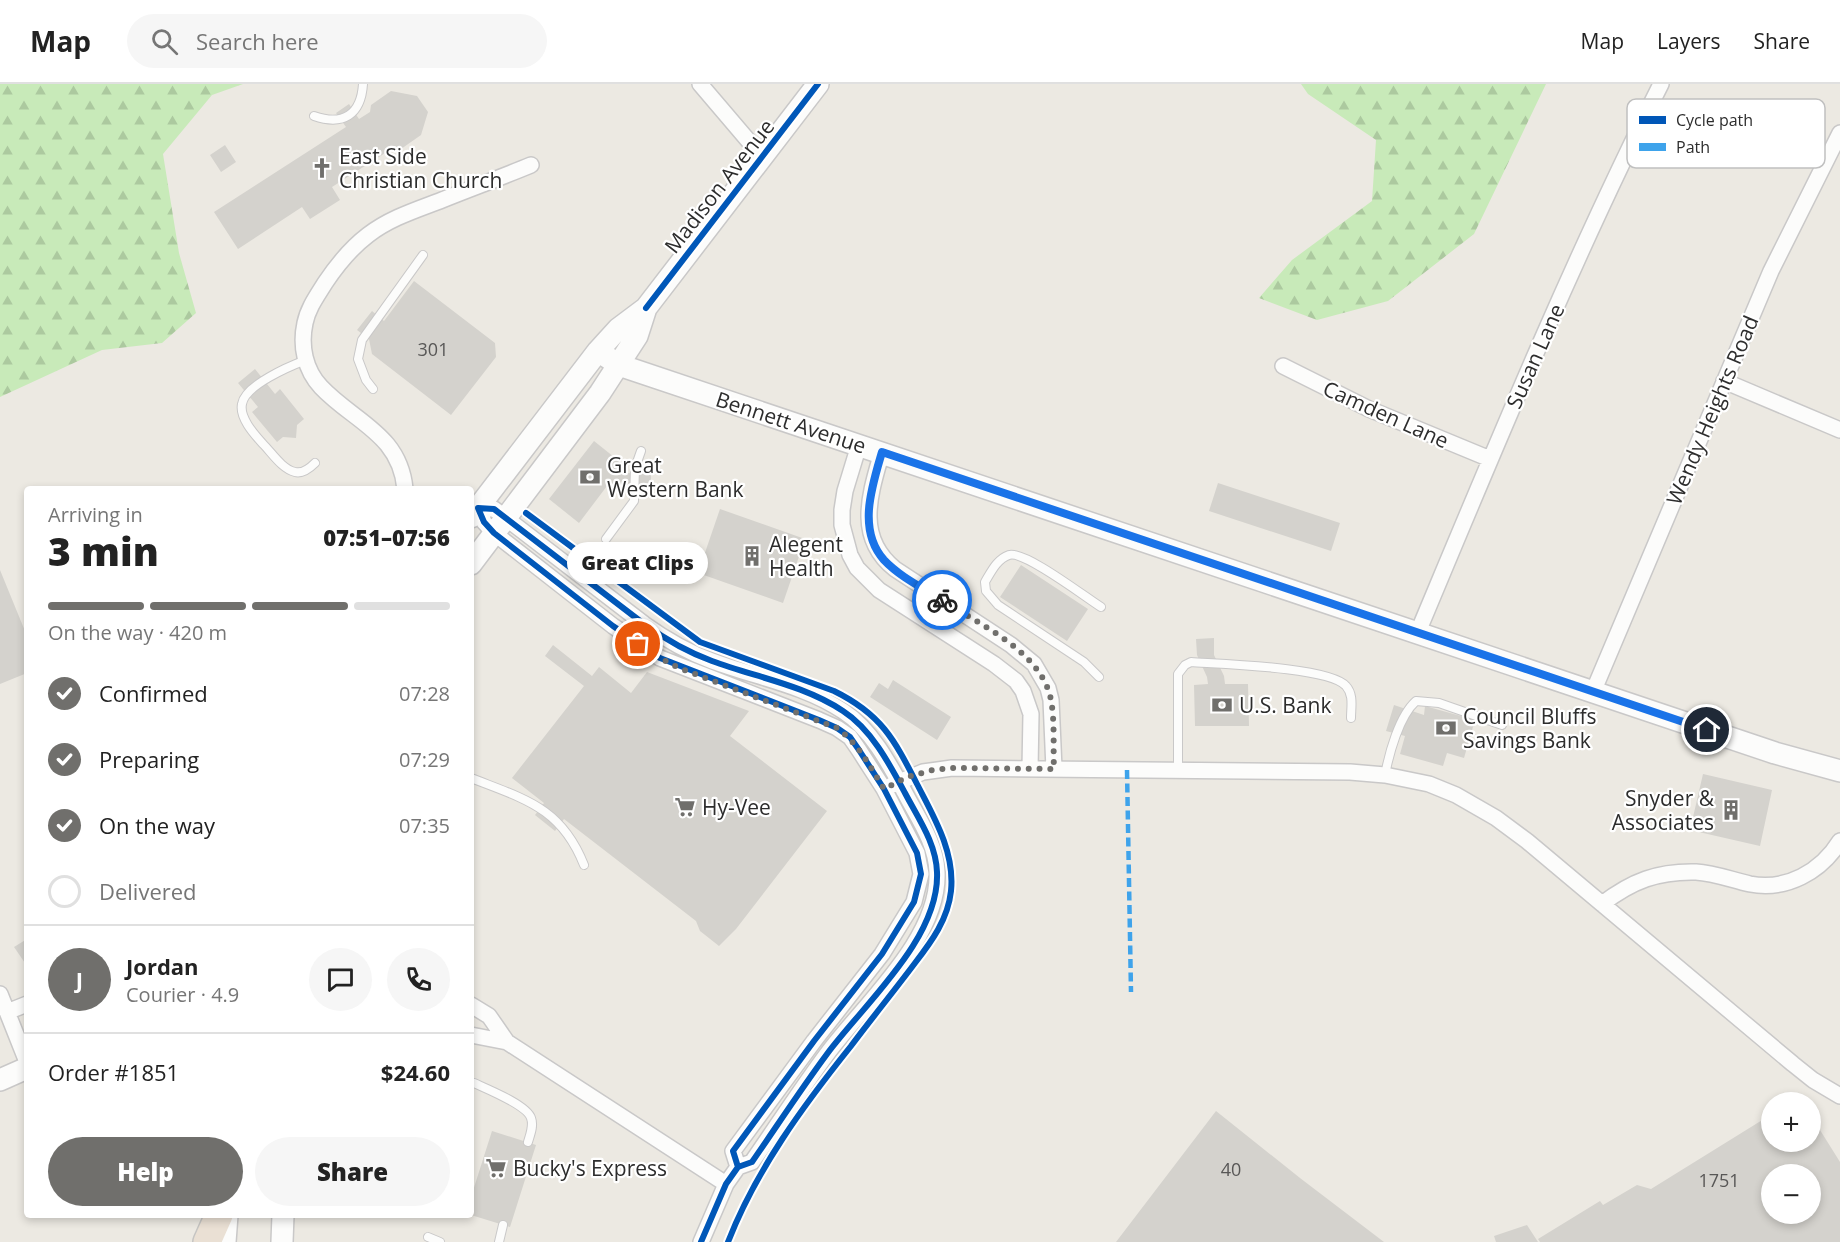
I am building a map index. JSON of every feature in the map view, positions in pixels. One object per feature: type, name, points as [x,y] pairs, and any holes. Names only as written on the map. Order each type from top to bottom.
[{"type":"highway","points":[[207,1242],[218,1218]]},
{"type":"main road","name":"Madison Avenue","points":[[474,513],[598,351],[618,329],[646,308],[819,84]]},
{"type":"main road","name":"Madison Avenue","points":[[474,560],[600,393],[637,336],[646,308]]},
{"type":"main road","name":"Bennett Avenue","points":[[598,351],[619,365],[1775,753],[1840,771]]},
{"type":"main road","points":[[0,1080],[24,1069]]},
{"type":"main road","points":[[225,1242],[226,1218]]},
{"type":"main road","points":[[282,1242],[283,1218]]},
{"type":"street","points":[[700,84],[763,158]]},
{"type":"street","name":"Susan Lane","points":[[1654,99],[1661,84]]},
{"type":"street","name":"Wendy Heights Road","points":[[1825,163],[1840,133]]},
{"type":"street","name":"Susan Lane","points":[[1418,632],[1490,459],[1597,216],[1627,154]]},
{"type":"street","points":[[405,486],[405,478],[390,446],[379,434],[319,385],[310,372],[303,334],[307,313],[336,268],[369,234],[403,215],[531,165]]},
{"type":"street","name":"Wendy Heights Road","points":[[1593,692],[1776,262],[1823,168]]},
{"type":"street","name":"Camden Lane","points":[[1283,366],[1369,409],[1490,459]]},
{"type":"street","points":[[1724,381],[1840,430]]},
{"type":"street","points":[[859,445],[845,491],[842,510],[842,525],[850,555],[857,568],[879,590],[1006,672],[1016,681],[1025,697],[1030,714],[1030,769]]},
{"type":"street","points":[[882,452],[869,502],[870,527],[878,552],[895,569],[1011,645],[1034,664],[1048,688],[1051,700],[1054,769]]},
{"type":"street","points":[[474,513],[484,522],[500,526],[669,641],[710,661],[819,697],[844,711],[862,726],[899,781],[933,847],[937,873],[934,897],[922,932],[887,981],[829,1052],[752,1162],[738,1167],[726,1184],[701,1242]]},
{"type":"street","points":[[500,526],[613,626],[660,658],[837,728],[850,737],[884,789],[917,853],[921,874],[914,902],[882,954],[733,1151],[738,1167]]},
{"type":"street","points":[[884,789],[923,772],[952,768],[1350,772],[1385,775],[1429,784],[1475,804],[1527,841],[1793,1064],[1840,1096]]},
{"type":"street","points":[[1602,904],[1628,885],[1671,873],[1699,872],[1758,885],[1785,883],[1805,875],[1821,864],[1840,841]]},
{"type":"street","points":[[0,994],[24,1054]]},
{"type":"street","points":[[7,1012],[24,1005]]},
{"type":"street","points":[[474,1007],[489,1016],[507,1042]]},
{"type":"street","points":[[474,1036],[507,1042],[726,1184]]},
{"type":"lane","points":[[314,116],[337,121],[348,116],[362,96],[363,84]]},
{"type":"lane","points":[[373,389],[366,380],[358,359],[362,340],[423,255]]},
{"type":"lane","points":[[306,360],[267,378],[245,397],[242,411],[245,420],[259,440],[285,467],[295,472],[302,472],[315,463]]},
{"type":"lane","points":[[606,539],[633,501],[635,468],[641,451]]},
{"type":"lane","points":[[1099,677],[1084,662],[998,605],[986,591],[985,582],[1000,560],[1017,554],[1035,563],[1101,607]]},
{"type":"lane","points":[[1178,770],[1178,674],[1185,665],[1191,662],[1292,670],[1326,677],[1348,688],[1352,700],[1351,718]]},
{"type":"lane","points":[[1385,775],[1395,739],[1407,712],[1416,701],[1439,703],[1502,725]]},
{"type":"lane","points":[[474,779],[514,794],[540,808],[560,824],[576,845],[584,865]]},
{"type":"lane","points":[[474,1083],[499,1094],[528,1112],[532,1120],[532,1128],[528,1142]]},
{"type":"lane","points":[[499,1242],[503,1225]]},
{"type":"lane","points":[[428,1237],[440,1242]]},
{"type":"green space","points":[[0,84],[243,84],[212,95],[163,154],[179,253],[196,313],[162,343],[102,350],[0,397]]},
{"type":"green space","points":[[1301,84],[1546,84],[1474,234],[1388,301],[1317,320],[1259,298],[1292,260],[1372,201],[1376,140],[1308,94]]},
{"type":"building","name":"East Side Christian Church","points":[[391,91],[417,96],[428,112],[421,135],[401,149],[393,148],[332,187],[340,200],[310,219],[302,207],[238,249],[214,212],[346,127],[336,113],[349,104],[359,119],[370,112],[371,105]]},
{"type":"building","points":[[225,145],[236,162],[221,172],[210,155]]},
{"type":"building","points":[[414,281],[495,343],[496,357],[451,415],[372,354],[369,339],[357,330],[372,311],[384,321]]},
{"type":"building","points":[[255,369],[275,394],[280,389],[304,419],[297,425],[296,438],[283,437],[277,442],[252,412],[258,407],[238,383]]},
{"type":"building","name":"Great Western Bank","points":[[594,441],[624,465],[619,471],[621,473],[651,473],[651,490],[621,490],[610,482],[579,523],[549,499]]},
{"type":"building","points":[[1218,483],[1340,523],[1331,551],[1209,511]]},
{"type":"building","name":"Alegent Health","points":[[720,509],[805,539],[783,603],[698,573]]},
{"type":"building","points":[[1021,565],[1088,609],[1067,641],[1000,597]]},
{"type":"building","points":[[0,570],[24,629],[24,674],[0,684]]},
{"type":"building","name":"U.S. Bank","points":[[1214,638],[1214,655],[1224,676],[1225,684],[1248,684],[1249,726],[1195,726],[1194,685],[1208,684],[1197,655],[1196,639]]},
{"type":"building","name":"Hy-Vee","points":[[553,645],[592,676],[599,667],[631,693],[647,672],[749,711],[730,736],[827,811],[736,929],[719,946],[700,931],[696,921],[564,819],[555,831],[535,815],[544,803],[512,778],[584,686],[545,656]]},
{"type":"building","points":[[893,680],[951,717],[937,740],[870,697],[879,683],[888,689]]},
{"type":"building","name":"Council Bluffs Savings Bank","points":[[1394,705],[1424,715],[1425,706],[1475,720],[1464,758],[1447,753],[1443,766],[1400,754],[1405,736],[1386,731]]},
{"type":"building","name":"Snyder & Associates","points":[[1703,774],[1772,790],[1760,846],[1690,830]]},
{"type":"building","points":[[24,941],[24,962],[14,947]]},
{"type":"building","points":[[1216,1111],[1300,1178],[1384,1242],[1116,1242]]},
{"type":"building","points":[[1761,1121],[1761,1152],[1821,1152],[1821,1132],[1840,1162],[1840,1242],[1540,1242],[1538,1239],[1600,1201],[1603,1205],[1637,1185],[1651,1189]]},
{"type":"building","name":"Bucky's Express","points":[[492,1131],[536,1145],[510,1227],[474,1216],[474,1188]]},
{"type":"building","points":[[1527,1225],[1538,1242],[1496,1242],[1494,1236]]},
{"type":"marked path","points":[[1127,770],[1131,992]]},
{"type":"cycle path","points":[[646,308],[818,84]]},
{"type":"cycle path","points":[[701,1242],[726,1184],[738,1167],[752,1162],[827,1054],[879,992],[913,945],[926,921],[935,897],[937,872],[930,841],[886,759],[871,737],[853,718],[812,694],[728,667],[677,645],[644,624],[494,509],[478,508],[484,522],[494,533],[613,626],[660,658],[819,720],[850,737],[884,789],[917,853],[921,874],[914,902],[882,954],[733,1151],[738,1167]]},
{"type":"cycle path","points":[[526,513],[700,642],[834,691],[864,709],[884,729],[901,754],[942,835],[950,862],[949,901],[933,938],[815,1092],[782,1140],[752,1189],[728,1242]]},
{"type":"way so far","points":[[638,644],[679,668],[837,728],[850,737],[884,789],[907,777],[933,770],[952,768],[1054,769],[1053,713],[1048,688],[1042,676],[1024,654],[942,600]]},
{"type":"place","name":"East Side Christian Church","points":[[322,168]]},
{"type":"place","name":"Great Western Bank","points":[[590,477]]},
{"type":"place","name":"Alegent Health","points":[[752,556]]},
{"type":"place","name":"Great Clips","points":[[638,644]]},
{"type":"place","name":"U.S. Bank","points":[[1222,705]]},
{"type":"place","name":"Council Bluffs Savings Bank","points":[[1446,728]]},
{"type":"place","name":"Hy-Vee","points":[[685,807]]},
{"type":"place","name":"Snyder & Associates","points":[[1731,810]]},
{"type":"place","name":"Bucky's Express","points":[[496,1168]]},
{"type":"route","points":[[942,600],[885,561],[873,541],[869,502],[882,452],[1707,730]]}]
